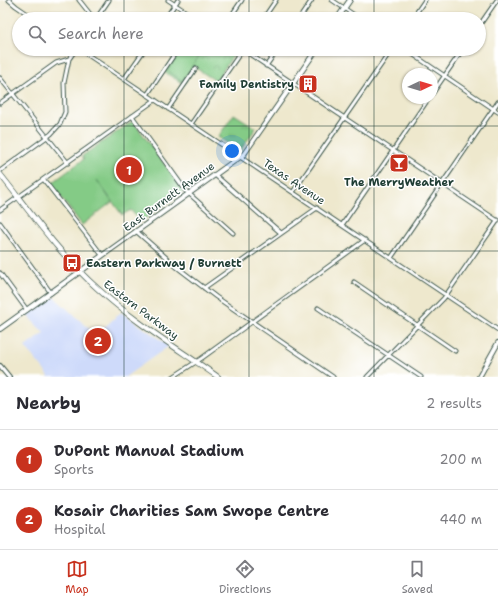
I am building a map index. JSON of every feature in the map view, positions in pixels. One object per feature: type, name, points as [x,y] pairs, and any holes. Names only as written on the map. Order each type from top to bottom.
[{"type":"main road","name":"Eastern Parkway","points":[[0,174],[59,249],[97,288],[128,315],[218,377]]},
{"type":"street","points":[[9,0],[25,12]]},
{"type":"street","points":[[79,0],[89,12]]},
{"type":"street","points":[[100,12],[109,0]]},
{"type":"street","points":[[168,0],[187,12]]},
{"type":"street","points":[[170,12],[178,0]]},
{"type":"street","points":[[234,12],[242,0]]},
{"type":"street","points":[[268,12],[276,0]]},
{"type":"street","points":[[304,12],[312,0]]},
{"type":"street","points":[[332,0],[350,12]]},
{"type":"street","points":[[341,12],[350,0]]},
{"type":"street","points":[[417,12],[425,0]]},
{"type":"street","points":[[486,15],[496,0]]},
{"type":"street","points":[[0,103],[56,63],[68,59],[71,56]]},
{"type":"street","name":"Texas Avenue","points":[[88,56],[498,330]]},
{"type":"street","points":[[124,79],[140,56]]},
{"type":"street","points":[[147,95],[173,56]]},
{"type":"street","points":[[191,124],[237,56]]},
{"type":"street","points":[[252,56],[498,220],[446,295],[368,377]]},
{"type":"street","points":[[266,66],[273,56]]},
{"type":"street","name":"East Burnett Avenue","points":[[0,329],[244,154],[312,56]]},
{"type":"street","points":[[293,192],[387,56]]},
{"type":"street","points":[[415,56],[498,112]]},
{"type":"street","points":[[438,85],[458,56]]},
{"type":"street","points":[[0,171],[58,128],[64,116],[64,83],[68,59]]},
{"type":"street","points":[[168,109],[196,68]]},
{"type":"street","points":[[0,78],[68,163]]},
{"type":"street","points":[[0,210],[19,198],[155,100]]},
{"type":"street","points":[[391,258],[498,102]]},
{"type":"street","points":[[342,225],[425,104]]},
{"type":"street","points":[[132,116],[189,193],[233,233]]},
{"type":"street","points":[[215,174],[281,233]]},
{"type":"street","points":[[44,180],[102,255]]},
{"type":"street","points":[[204,288],[317,208]]},
{"type":"street","points":[[0,223],[50,292]]},
{"type":"street","points":[[136,231],[178,268],[204,288],[333,377]]},
{"type":"street","points":[[173,377],[365,240]]},
{"type":"street","points":[[0,273],[27,310]]},
{"type":"street","points":[[354,282],[456,350]]},
{"type":"street","points":[[318,308],[421,377]]},
{"type":"street","points":[[479,377],[498,343]]},
{"type":"street","points":[[0,366],[9,377]]},
{"type":"shaded area","points":[[53,296],[96,335],[121,312],[169,346],[125,377],[48,377],[49,376],[25,347],[44,333],[26,314]]},
{"type":"green space","points":[[174,56],[233,56],[216,81],[194,67],[184,84],[164,72]]},
{"type":"green space","points":[[176,56],[199,56],[182,81],[167,70]]},
{"type":"green space","points":[[234,114],[256,128],[240,151],[218,137]]},
{"type":"green space","points":[[133,121],[184,191],[140,222],[131,210],[122,215],[97,180],[112,202],[82,225],[52,186],[52,183],[84,159],[82,156]]},
{"type":"place","name":"Family Dentistry","points":[[308,84]]},
{"type":"place","name":"The MerryWeather","points":[[399,163]]},
{"type":"place","name":"DuPont Manual Stadium","points":[[129,170]]},
{"type":"place","name":"Eastern Parkway / Burnett","points":[[72,263]]},
{"type":"place","name":"Kosair Charities Sam Swope Centre","points":[[98,341]]}]
